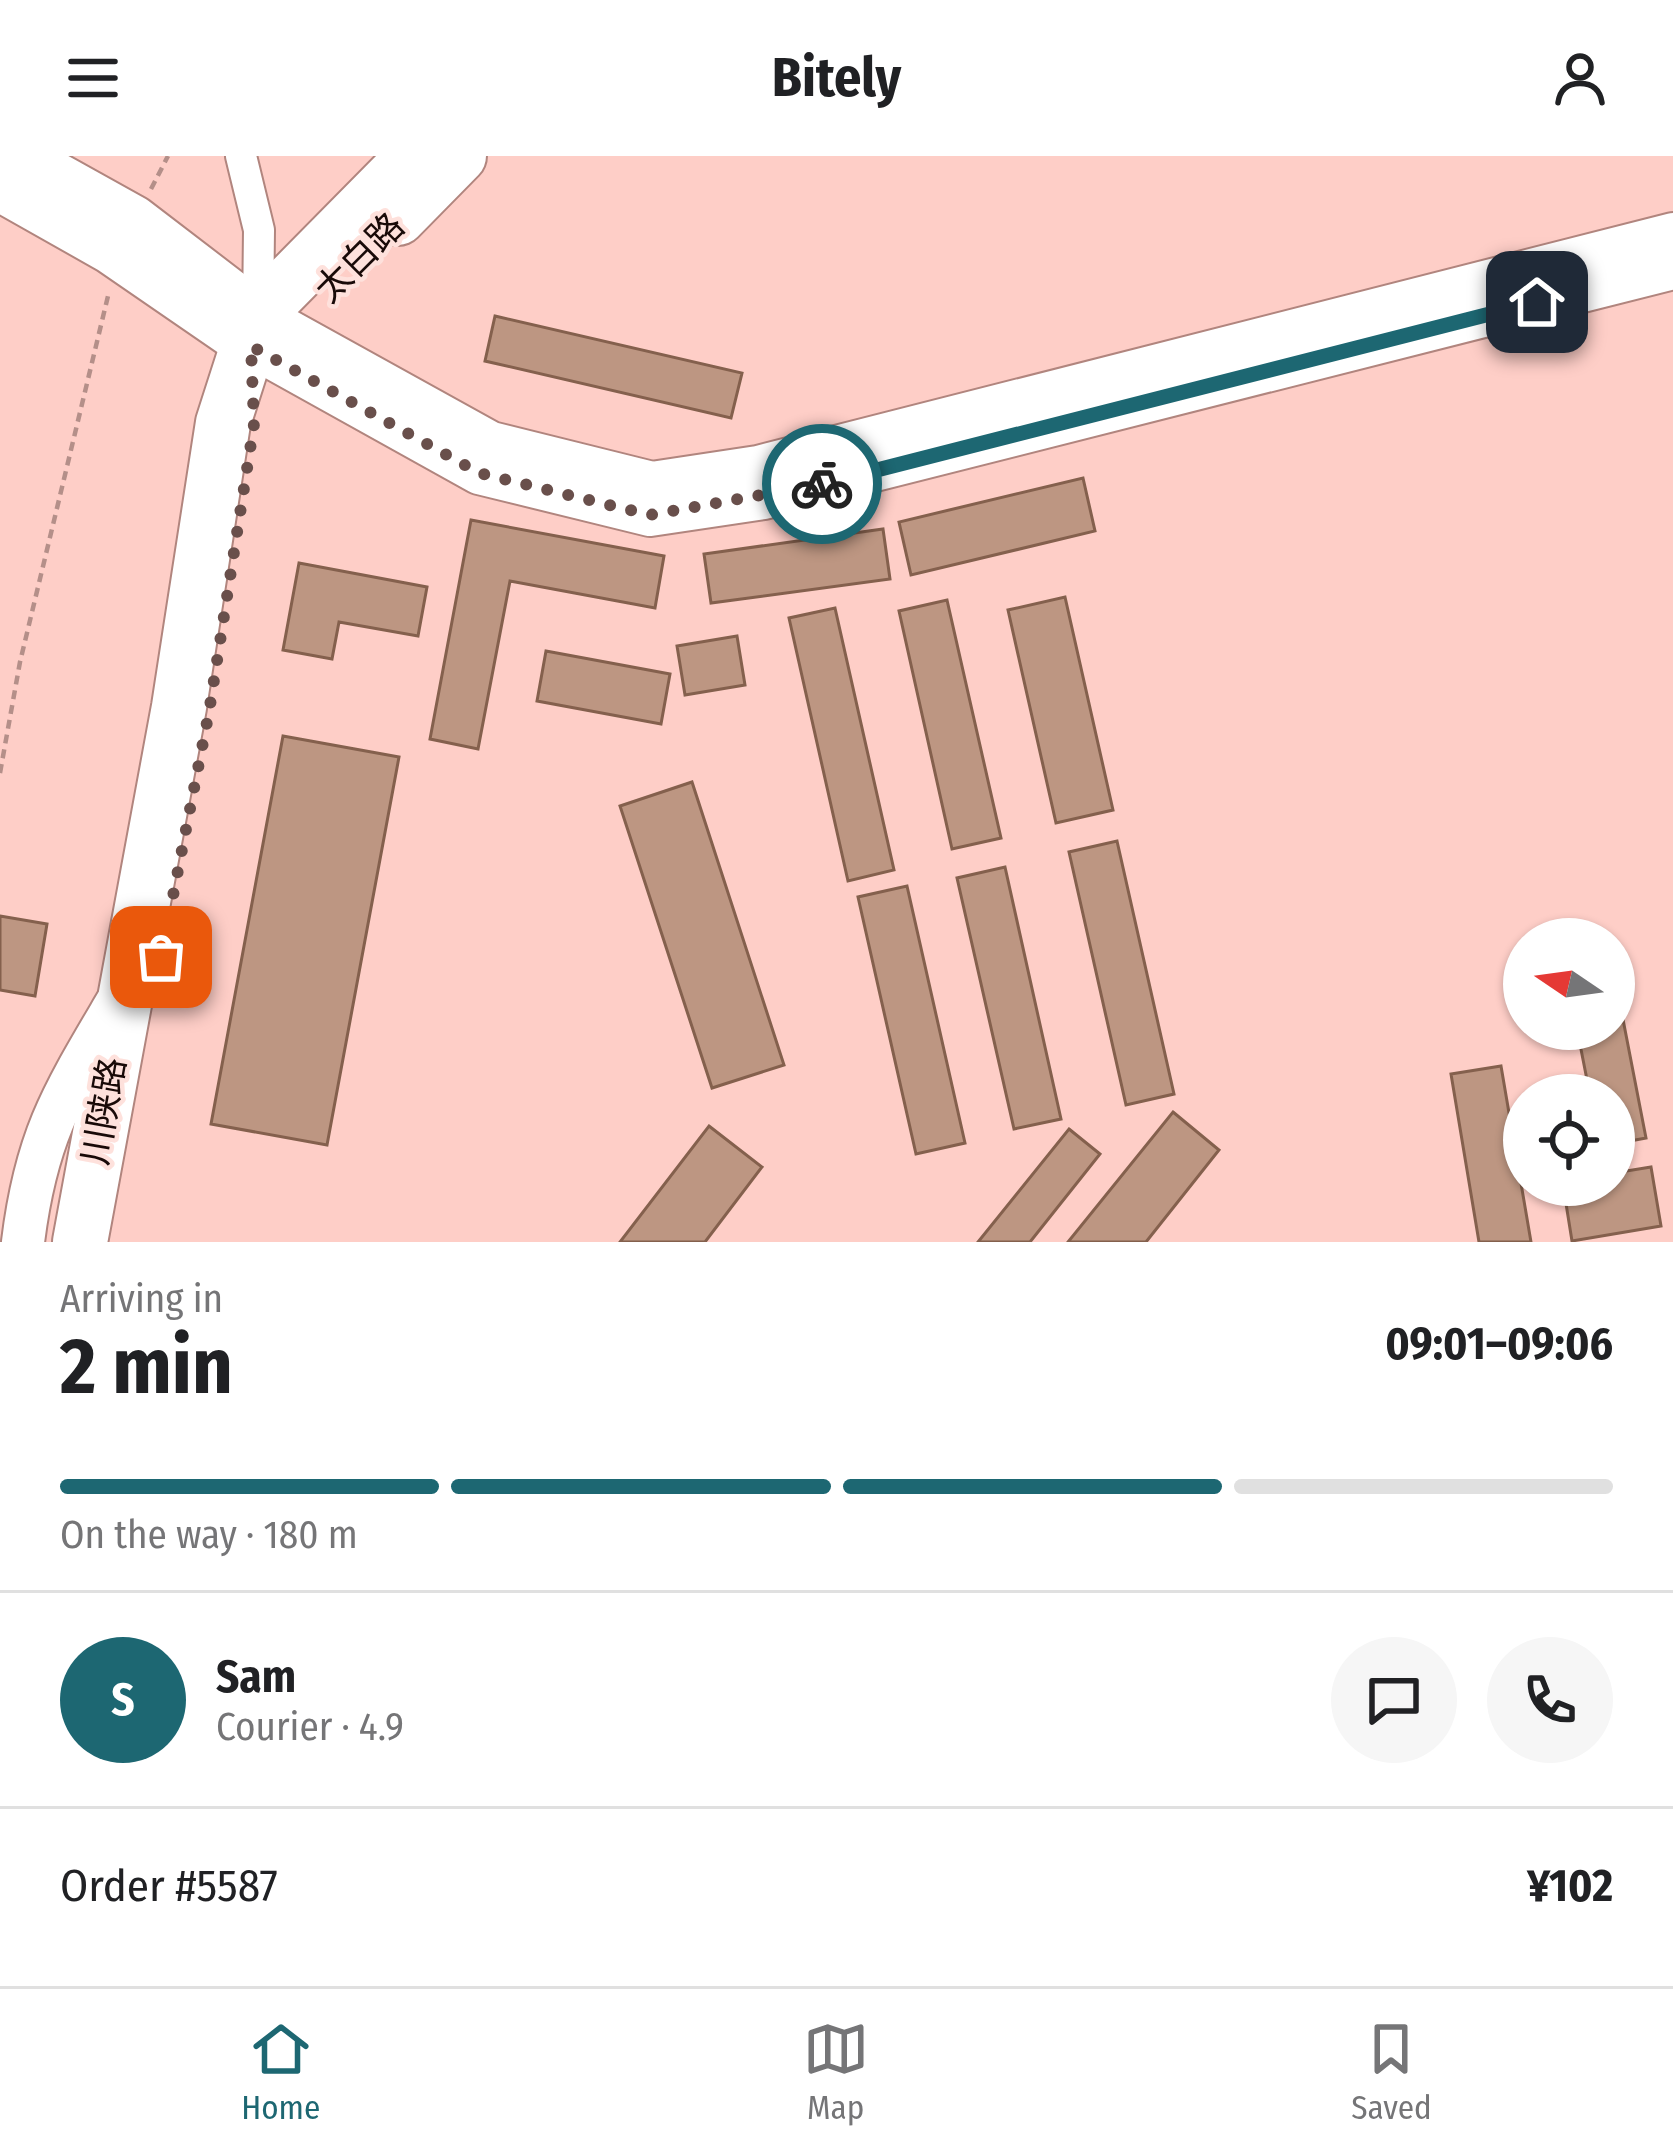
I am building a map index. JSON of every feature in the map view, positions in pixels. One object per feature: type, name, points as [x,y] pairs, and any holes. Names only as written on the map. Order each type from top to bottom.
[{"type":"highway","name":"太白路","points":[[265,330],[414,156]]},
{"type":"highway","name":"太白路","points":[[265,330],[459,156]]},
{"type":"highway","name":"川陕路","points":[[80,1242],[179,707],[223,423],[265,330]]},
{"type":"highway","name":"川陕路","points":[[111,1242],[219,646],[265,330]]},
{"type":"main road","points":[[19,156],[121,242]]},
{"type":"main road","points":[[0,187],[121,242],[265,330],[479,473],[650,515],[764,499],[1673,268]]},
{"type":"main road","points":[[265,330],[491,443],[652,483],[758,467],[1673,234]]},
{"type":"main road","points":[[23,1242],[31,1179],[53,1110],[123,993]]},
{"type":"street","points":[[241,156],[259,230],[265,330]]},
{"type":"path","points":[[0,773],[85,378],[121,242]]},
{"type":"building","points":[[495,316],[742,373],[731,418],[485,361]]},
{"type":"building","points":[[1083,478],[1095,531],[911,575],[899,522]]},
{"type":"building","points":[[471,520],[664,556],[655,608],[510,581],[478,749],[430,739]]},
{"type":"building","points":[[883,529],[890,579],[711,603],[704,554]]},
{"type":"building","points":[[299,563],[427,587],[418,636],[339,622],[332,659],[283,650]]},
{"type":"building","points":[[1065,597],[1113,810],[1056,823],[1008,610]]},
{"type":"building","points":[[947,600],[1001,838],[952,849],[899,611]]},
{"type":"building","points":[[835,608],[894,870],[848,881],[789,618]]},
{"type":"building","points":[[737,636],[745,685],[685,695],[677,646]]},
{"type":"building","points":[[546,651],[670,674],[661,724],[537,701]]},
{"type":"building","points":[[283,736],[399,757],[327,1145],[211,1124]]},
{"type":"building","points":[[692,782],[784,1065],[712,1088],[620,806]]},
{"type":"building","points":[[1117,841],[1174,1094],[1126,1105],[1069,852]]},
{"type":"building","points":[[1005,867],[1061,1119],[1014,1129],[957,878]]},
{"type":"building","points":[[907,886],[965,1143],[916,1154],[858,897]]},
{"type":"building","points":[[0,916],[47,924],[35,996],[0,990]]},
{"type":"building","points":[[1581,1050],[1629,1050],[1634,1074],[1586,1074]]},
{"type":"building","points":[[1501,1066],[1503,1206],[1525,1206],[1531,1242],[1479,1242],[1451,1074]]},
{"type":"building","points":[[1635,1081],[1646,1138],[1635,1140]]},
{"type":"building","points":[[1173,1112],[1219,1150],[1146,1242],[1068,1242]]},
{"type":"building","points":[[709,1126],[762,1167],[705,1242],[620,1242]]},
{"type":"building","points":[[1069,1129],[1100,1154],[1030,1242],[978,1242]]},
{"type":"building","points":[[1651,1167],[1661,1226],[1572,1241],[1566,1206],[1635,1206],[1635,1170]]},
{"type":"way so far","points":[[161,957],[209,712],[254,424],[251,346],[479,473],[650,515],[764,499],[822,484]]},
{"type":"route","points":[[822,484],[1537,302]]}]
